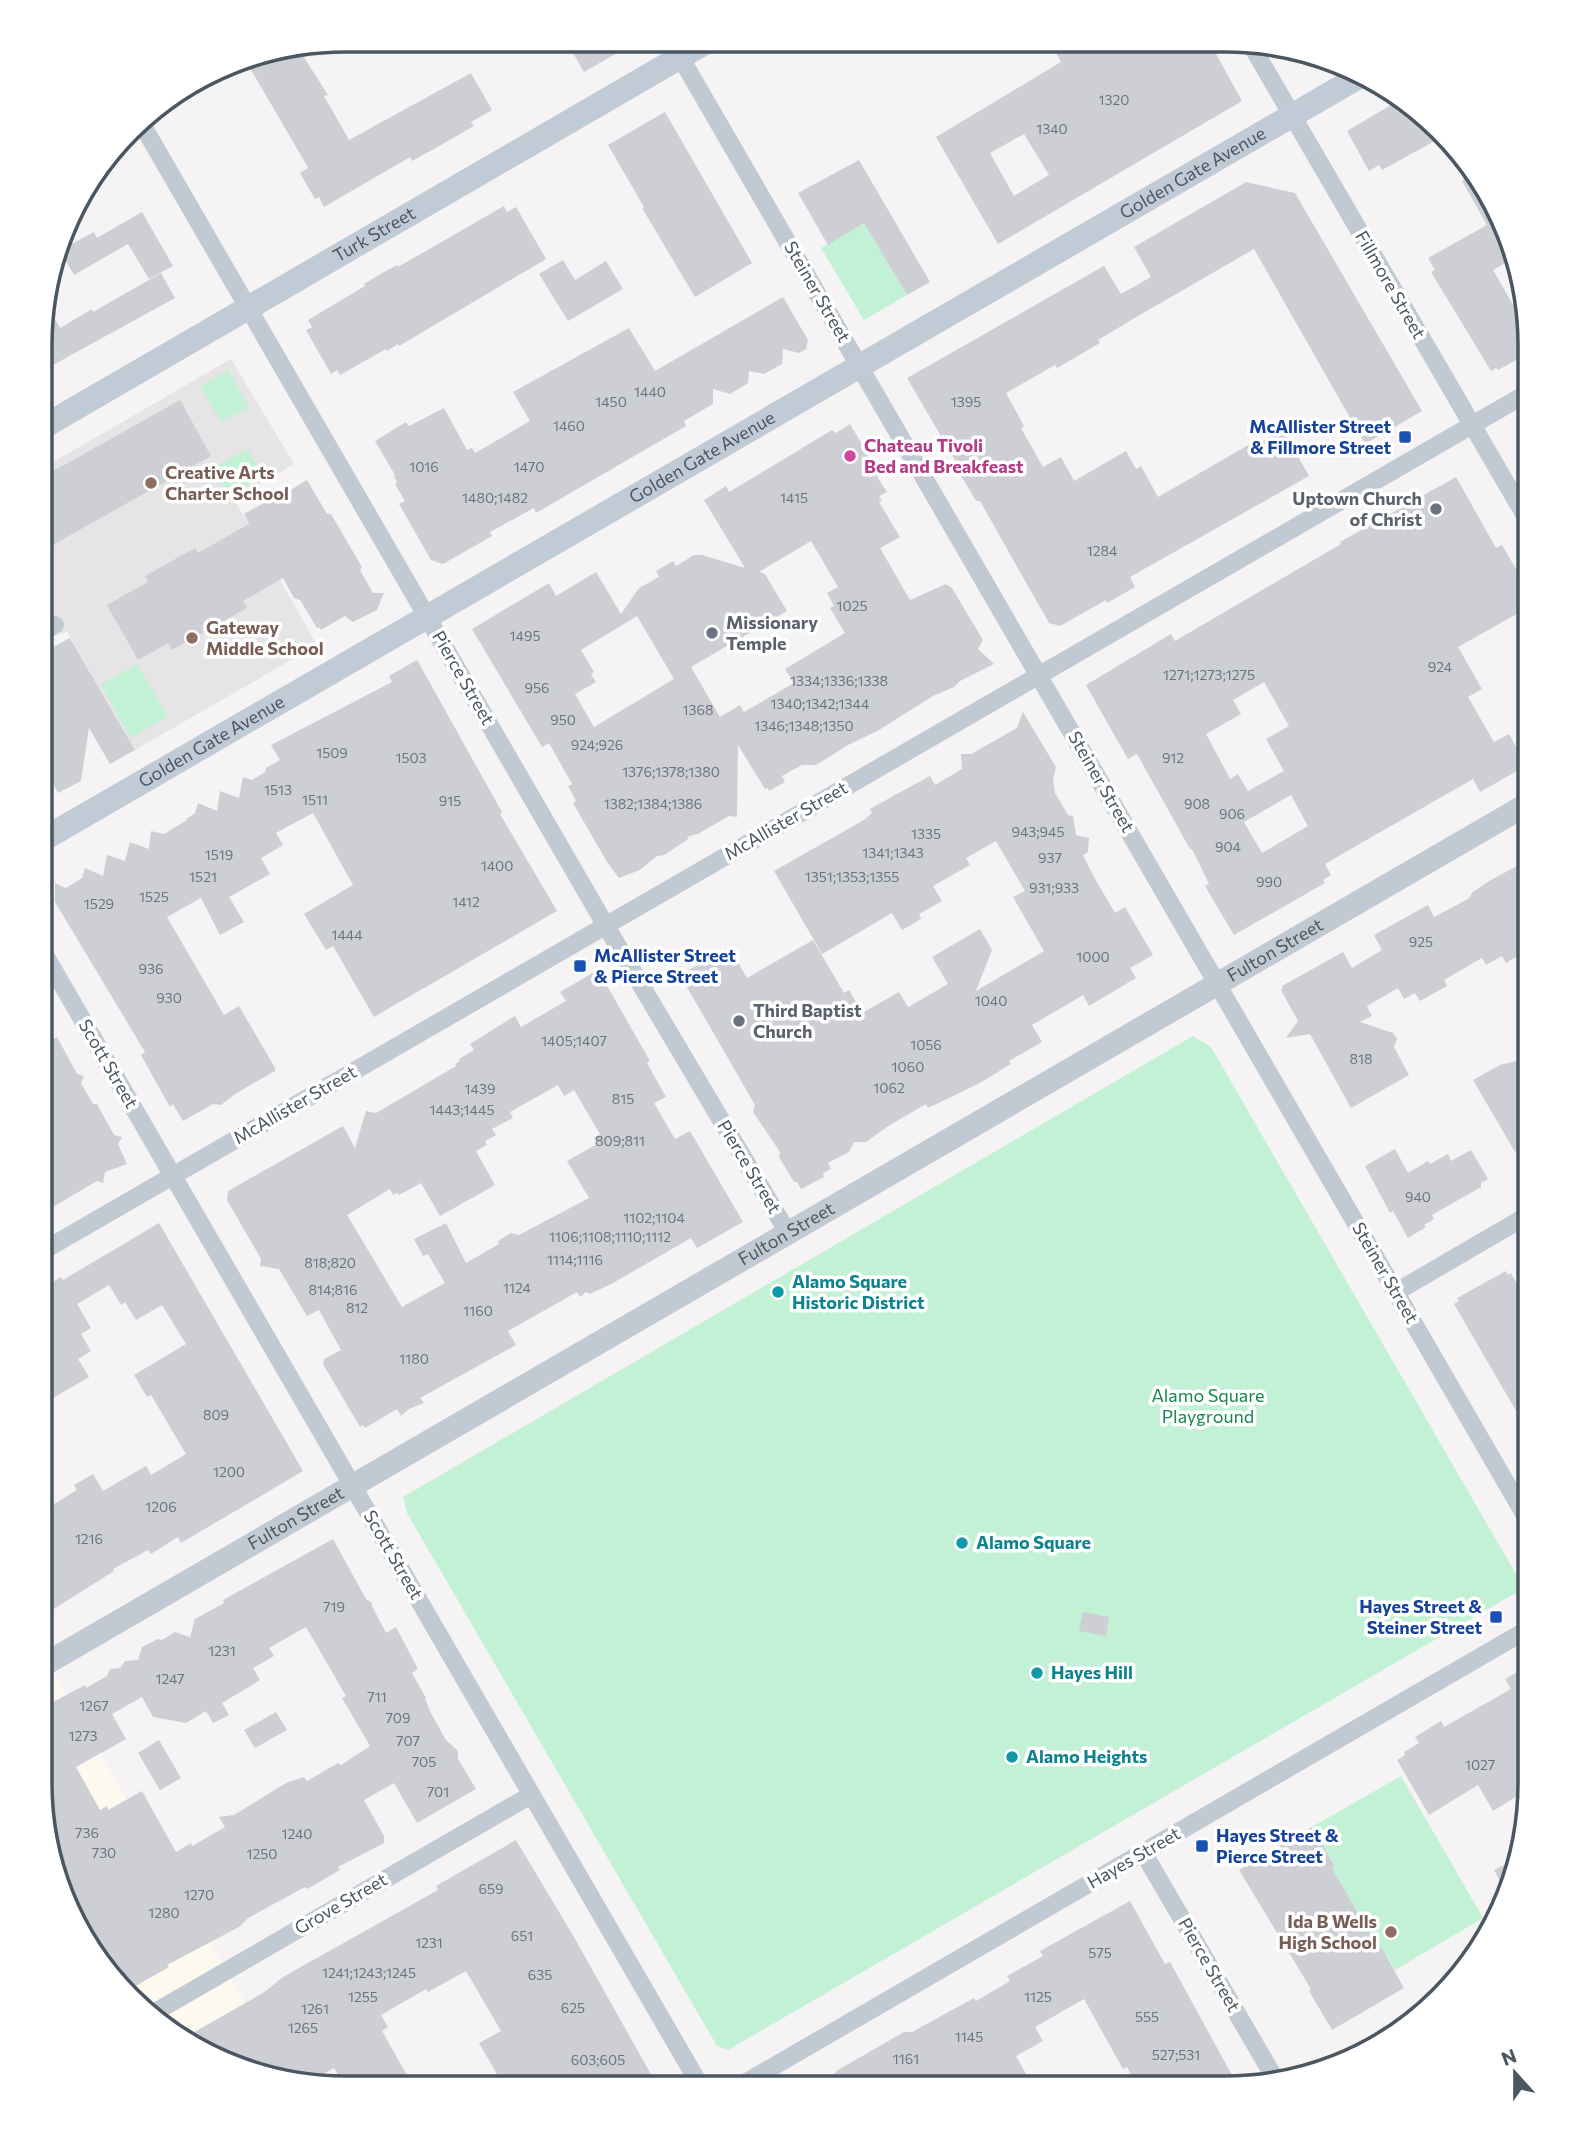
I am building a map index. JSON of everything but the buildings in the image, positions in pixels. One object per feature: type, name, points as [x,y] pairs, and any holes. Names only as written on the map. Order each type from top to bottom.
[{"type":"main road","name":"Turk Street","points":[[52,422],[248,308],[671,52]]},
{"type":"main road","name":"Golden Gate Avenue","points":[[52,834],[1351,81]]},
{"type":"street","name":"Steiner Street","points":[[678,52],[1518,1503]]},
{"type":"street","name":"Fillmore Street","points":[[1256,54],[1518,504]]},
{"type":"street","name":"Pierce Street","points":[[146,131],[606,926],[788,1233]]},
{"type":"street","name":"McAllister Street","points":[[52,1246],[1518,398]]},
{"type":"street","name":"Fulton Street","points":[[52,1660],[1518,810]]},
{"type":"street","name":"Scott Street","points":[[52,967],[695,2076]]},
{"type":"street","points":[[1396,1292],[1518,1221]]},
{"type":"street","name":"Hayes Street","points":[[757,2076],[1518,1635]]},
{"type":"street","name":"Grove Street","points":[[159,2010],[531,1795]]},
{"type":"street","name":"Pierce Street","points":[[1143,1852],[1272,2073]]},
{"type":"shaded area","points":[[231,359],[294,464],[234,499],[317,645],[135,750],[67,631],[62,634],[52,616],[52,463]]},
{"type":"shaded area","points":[[52,1673],[284,2070],[233,2054],[199,2037],[167,2016],[125,1977],[92,1930],[68,1878],[55,1822],[52,1783]]},
{"type":"green space","points":[[864,223],[907,295],[864,320],[821,248]]},
{"type":"green space","points":[[228,370],[249,407],[221,422],[200,386]]},
{"type":"green space","points":[[247,449],[263,476],[228,496],[212,469]]},
{"type":"green space","points":[[137,664],[168,716],[131,738],[101,685]]},
{"type":"green space","name":"Alamo Square","points":[[1193,1036],[1211,1047],[1518,1578],[1518,1591],[728,2050],[717,2046],[407,1513],[403,1497]]},
{"type":"green space","points":[[1401,1776],[1483,1918],[1395,1970],[1382,1948],[1379,1949],[1332,1868],[1335,1865],[1312,1827]]},
{"type":"place","name":"McAllister Street & Fillmore Street","points":[[1405,437]]},
{"type":"place","name":"Chateau Tivoli Bed and Breakfeast","points":[[850,456]]},
{"type":"place","name":"Creative Arts Charter School","points":[[151,483]]},
{"type":"place","name":"Uptown Church of Christ","points":[[1436,509]]},
{"type":"place","name":"Missionary Temple","points":[[712,633]]},
{"type":"place","name":"Gateway Middle School","points":[[192,638]]},
{"type":"place","name":"McAllister Street & Pierce Street","points":[[580,966]]},
{"type":"place","name":"Third Baptist Church","points":[[739,1021]]},
{"type":"place","name":"Alamo Square Historic District","points":[[778,1292]]},
{"type":"place","name":"Alamo Square","points":[[962,1543]]},
{"type":"place","name":"Hayes Street & Steiner Street","points":[[1496,1617]]},
{"type":"place","name":"Hayes Hill","points":[[1037,1673]]},
{"type":"place","name":"Alamo Heights","points":[[1012,1757]]},
{"type":"place","name":"Hayes Street & Pierce Street","points":[[1202,1846]]},
{"type":"place","name":"Ida B Wells High School","points":[[1391,1932]]},
{"type":"park label","name":"Alamo Square Playground","points":[[1208,1406]]}]
